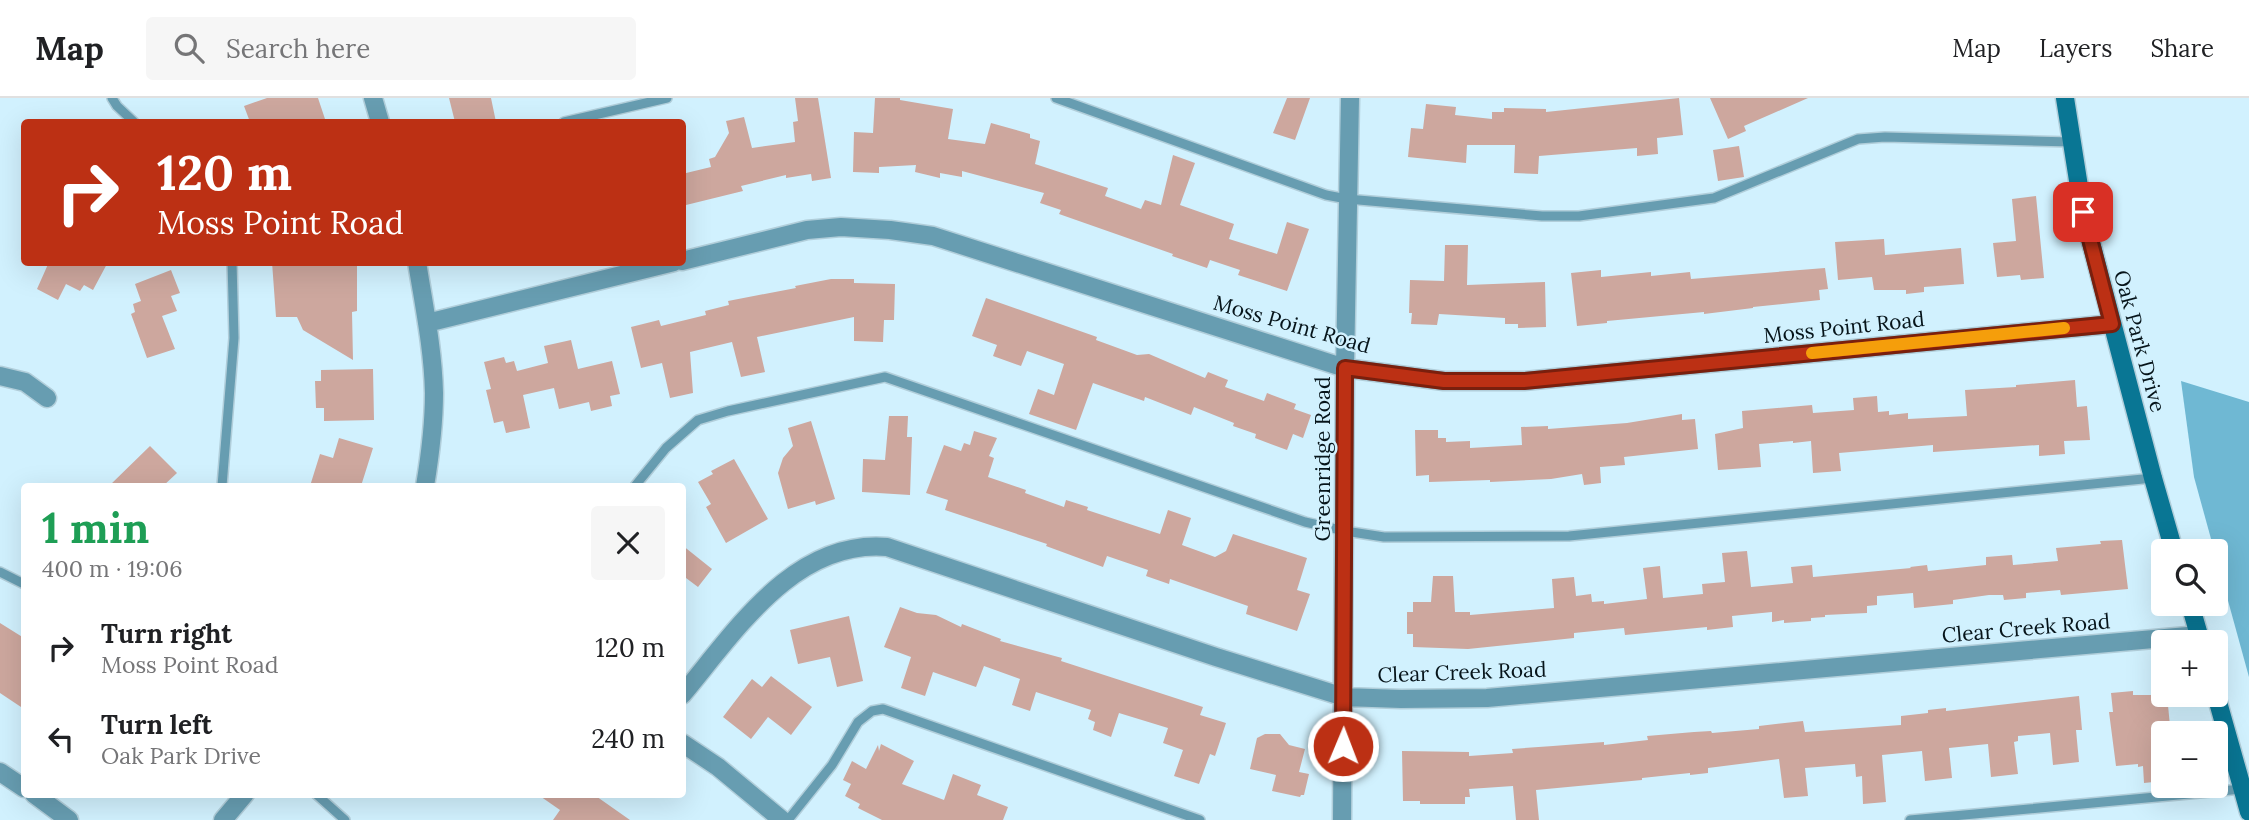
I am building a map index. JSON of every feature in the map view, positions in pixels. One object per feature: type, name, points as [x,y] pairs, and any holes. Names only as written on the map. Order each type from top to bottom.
[{"type":"street","points":[[373,98],[379,119]]},
{"type":"street","name":"Greenridge Road","points":[[1342,820],[1350,98]]},
{"type":"street","name":"Oak Park Drive","points":[[2065,98],[2083,212],[2171,539]]},
{"type":"street","name":"Moss Point Road","points":[[686,260],[807,230],[841,227],[933,236],[1345,368],[1444,381],[1524,381],[2112,324]]},
{"type":"street","points":[[418,266],[434,393],[425,483]]},
{"type":"street","points":[[427,323],[658,266]]},
{"type":"street","points":[[0,376],[25,382],[47,398]]},
{"type":"street","name":"Clear Creek Road","points":[[686,690],[754,609],[788,579],[812,562],[830,554],[869,545],[887,547],[1344,697],[1487,698],[2151,643]]},
{"type":"street","points":[[2219,707],[2249,812]]},
{"type":"street","points":[[686,746],[718,767],[782,820]]},
{"type":"street","points":[[0,772],[21,786]]},
{"type":"street","points":[[39,798],[69,820]]},
{"type":"street","points":[[223,820],[242,798]]},
{"type":"lane","points":[[112,98],[131,119]]},
{"type":"lane","points":[[577,119],[667,98]]},
{"type":"lane","points":[[1056,98],[1326,195],[1542,216],[1579,216],[1714,198],[1858,139],[1885,137],[2071,142]]},
{"type":"lane","points":[[222,483],[234,338],[233,266]]},
{"type":"lane","points":[[637,483],[666,448],[698,420],[885,377],[1305,522],[1384,537],[1569,536],[2153,478]]},
{"type":"lane","points":[[0,572],[21,582]]},
{"type":"lane","points":[[788,820],[832,765],[858,722],[872,711],[883,709],[1200,820]]},
{"type":"lane","points":[[1910,820],[2242,789]]},
{"type":"lane","points":[[320,798],[345,820]]},
{"type":"shaded area","points":[[2181,381],[2249,402],[2249,677],[2228,601],[2228,539],[2211,539],[2194,477]]},
{"type":"building","points":[[267,98],[318,98],[325,119],[249,119],[244,106]]},
{"type":"building","points":[[449,98],[491,98],[495,119],[454,119]]},
{"type":"building","points":[[795,98],[818,98],[831,178],[812,181],[811,174],[786,178],[786,175],[741,186],[743,191],[686,205],[686,173],[711,167],[709,159],[715,157],[729,133],[726,121],[744,117],[752,148],[795,142],[793,122],[798,121]]},
{"type":"building","points":[[875,98],[900,98],[953,109],[948,139],[985,144],[991,123],[1030,134],[1030,138],[1040,141],[1035,164],[1108,188],[1105,196],[1141,209],[1145,200],[1161,205],[1173,155],[1195,163],[1180,205],[1234,224],[1229,239],[1277,254],[1287,222],[1309,229],[1287,291],[1238,275],[1240,270],[1210,260],[1207,268],[1059,214],[1061,210],[1040,203],[1044,193],[962,171],[962,177],[940,173],[940,178],[915,172],[916,165],[879,167],[879,173],[853,172],[854,132],[873,133]]},
{"type":"building","points":[[1287,98],[1310,98],[1295,140],[1273,133]]},
{"type":"building","points":[[1679,98],[1683,135],[1657,138],[1658,154],[1637,156],[1637,148],[1539,156],[1538,174],[1514,173],[1515,145],[1467,145],[1466,163],[1408,157],[1411,128],[1423,129],[1426,104],[1456,107],[1455,115],[1492,119],[1492,112],[1504,112],[1504,108],[1546,109],[1546,112]]},
{"type":"building","points":[[1710,98],[1808,98],[1744,126],[1746,131],[1728,139]]},
{"type":"building","points":[[1739,146],[1744,177],[1718,181],[1713,150]]},
{"type":"building","points":[[2036,196],[2044,278],[2021,280],[2020,275],[1997,277],[1993,243],[2016,241],[2012,199]]},
{"type":"building","points":[[1884,239],[1885,255],[1961,248],[1964,284],[1924,287],[1924,292],[1906,294],[1906,290],[1874,290],[1872,277],[1838,280],[1835,242]]},
{"type":"building","points":[[1445,245],[1468,245],[1467,285],[1545,282],[1546,327],[1518,328],[1518,324],[1505,324],[1505,318],[1439,314],[1437,325],[1411,324],[1410,280],[1444,281]]},
{"type":"building","points":[[47,266],[106,266],[93,290],[84,285],[80,291],[66,284],[58,300],[37,289]]},
{"type":"building","points":[[272,266],[357,266],[357,311],[352,312],[353,360],[303,330],[297,317],[276,317]]},
{"type":"building","points":[[1825,268],[1828,289],[1819,290],[1820,300],[1577,326],[1571,273],[1601,270],[1601,277],[1651,272],[1651,276],[1690,272],[1691,279]]},
{"type":"building","points":[[171,270],[180,293],[171,296],[177,311],[162,316],[175,349],[147,358],[131,314],[135,312],[133,304],[141,301],[135,284]]},
{"type":"building","points":[[831,279],[854,279],[854,283],[895,284],[894,320],[884,320],[883,342],[854,341],[854,317],[757,337],[765,372],[741,377],[732,342],[690,352],[693,393],[670,398],[662,363],[641,368],[631,327],[659,320],[661,326],[706,315],[705,311],[729,305],[728,301]]},
{"type":"building","points":[[986,298],[1097,337],[1096,340],[1137,355],[1149,354],[1205,378],[1208,372],[1228,380],[1225,387],[1264,401],[1267,393],[1296,404],[1294,409],[1311,415],[1303,438],[1293,434],[1287,450],[1255,438],[1256,434],[1194,407],[1191,415],[1145,397],[1144,401],[1093,383],[1076,430],[1029,414],[1038,389],[1054,395],[1064,364],[1027,351],[1021,366],[993,356],[997,345],[972,336]]},
{"type":"building","points":[[571,340],[578,369],[612,361],[620,394],[610,396],[612,406],[591,411],[589,402],[559,409],[554,388],[523,395],[530,428],[506,433],[503,421],[494,423],[486,390],[491,389],[484,362],[504,357],[506,363],[514,361],[517,371],[548,363],[544,346]]},
{"type":"building","points":[[373,369],[374,420],[324,421],[324,408],[316,408],[315,381],[321,381],[321,370]]},
{"type":"building","points":[[2075,380],[2077,407],[2087,406],[2090,440],[2064,441],[2065,454],[2039,456],[2039,445],[1933,452],[1933,445],[1839,453],[1841,471],[1813,473],[1811,441],[1793,441],[1759,444],[1761,467],[1718,470],[1715,434],[1743,428],[1742,411],[1812,405],[1813,413],[1854,410],[1853,398],[1877,396],[1878,412],[1889,411],[1889,415],[1908,413],[1908,419],[1967,416],[1965,390]]},
{"type":"building","points":[[1682,414],[1682,420],[1695,419],[1698,449],[1624,457],[1625,465],[1600,467],[1601,483],[1584,485],[1582,474],[1551,479],[1490,482],[1429,482],[1429,475],[1416,476],[1415,430],[1438,430],[1438,438],[1446,438],[1446,442],[1470,441],[1470,448],[1522,445],[1521,427],[1548,426],[1548,429],[1627,423]]},
{"type":"building","points":[[889,416],[908,416],[907,437],[912,437],[910,495],[862,492],[863,459],[885,460]]},
{"type":"building","points":[[811,421],[835,499],[816,505],[815,501],[788,509],[778,473],[783,458],[793,446],[788,428]]},
{"type":"building","points":[[974,431],[997,438],[989,456],[994,458],[988,477],[1026,490],[1025,493],[1064,507],[1066,500],[1088,507],[1087,510],[1160,534],[1168,510],[1191,518],[1182,545],[1215,557],[1226,551],[1233,534],[1307,558],[1297,590],[1310,594],[1297,631],[1246,614],[1248,606],[1170,579],[1169,584],[1146,576],[1148,570],[1107,556],[1103,567],[1046,546],[1047,544],[945,510],[948,500],[926,493],[944,445],[961,451],[964,443],[970,445]]},
{"type":"building","points":[[339,438],[373,448],[362,483],[311,483],[320,454],[333,458]]},
{"type":"building","points":[[150,446],[177,473],[166,483],[112,483]]},
{"type":"building","points":[[734,459],[768,519],[726,543],[706,507],[711,504],[698,482],[713,474],[711,471]]},
{"type":"building","points":[[2122,540],[2128,589],[2061,595],[2060,590],[2026,593],[2026,598],[2004,600],[2003,595],[1989,595],[1953,600],[1953,604],[1914,608],[1913,593],[1877,596],[1877,605],[1867,606],[1867,613],[1825,615],[1811,618],[1811,621],[1772,622],[1772,612],[1732,616],[1733,627],[1625,635],[1624,628],[1574,633],[1574,638],[1468,649],[1413,647],[1413,634],[1407,634],[1407,612],[1413,612],[1413,602],[1431,602],[1433,576],[1453,576],[1455,612],[1470,612],[1470,615],[1554,608],[1552,579],[1574,577],[1576,596],[1591,594],[1592,602],[1604,601],[1604,604],[1647,599],[1643,568],[1660,566],[1663,598],[1703,594],[1702,584],[1725,582],[1722,553],[1747,551],[1751,587],[1793,583],[1791,567],[1812,565],[1813,577],[1927,565],[1928,571],[1986,565],[1986,557],[2012,555],[2013,565],[2058,561],[2056,548]]},
{"type":"building","points":[[686,548],[712,569],[698,587],[686,578]]},
{"type":"building","points":[[900,607],[917,613],[936,615],[961,627],[962,624],[1001,639],[1000,641],[1062,658],[1061,661],[1203,707],[1200,715],[1226,723],[1215,756],[1210,754],[1199,784],[1174,776],[1183,750],[1163,743],[1168,728],[1119,713],[1111,737],[1093,730],[1095,722],[1088,719],[1091,710],[1036,692],[1030,711],[1012,705],[1020,679],[984,666],[976,687],[933,672],[925,696],[901,688],[911,657],[884,647]]},
{"type":"building","points":[[849,616],[863,681],[837,687],[830,657],[798,664],[790,630]]},
{"type":"building","points":[[0,623],[21,636],[21,707],[0,693]]},
{"type":"building","points":[[771,676],[812,707],[791,735],[768,717],[751,739],[723,717],[752,679],[762,687]]},
{"type":"building","points":[[2133,691],[2133,695],[2151,695],[2151,707],[2168,707],[2170,721],[2151,721],[2151,782],[2144,783],[2143,766],[2116,766],[2109,712],[2113,712],[2111,693]]},
{"type":"building","points":[[2079,696],[2082,730],[2076,730],[2079,762],[2053,765],[2050,733],[2018,736],[2018,741],[2014,742],[2018,774],[1991,777],[1988,744],[1949,748],[1952,778],[1925,781],[1922,751],[1882,755],[1886,802],[1863,804],[1862,776],[1856,777],[1855,764],[1805,768],[1808,796],[1784,798],[1779,759],[1708,768],[1708,773],[1536,790],[1539,820],[1516,820],[1513,786],[1469,789],[1470,797],[1465,797],[1465,804],[1420,804],[1420,801],[1403,801],[1402,751],[1469,752],[1469,756],[1513,753],[1512,749],[1604,742],[1604,745],[1648,740],[1647,736],[1759,729],[1759,726],[1803,721],[1805,732],[1901,725],[1901,716],[1928,713],[1928,710],[1946,708],[1946,711]]},
{"type":"building","points":[[1265,734],[1280,734],[1289,745],[1305,749],[1299,772],[1309,774],[1304,795],[1300,797],[1272,791],[1276,775],[1250,769],[1257,738]]},
{"type":"building","points":[[881,744],[914,761],[902,784],[944,800],[953,774],[981,785],[977,795],[1008,807],[1003,820],[882,820],[858,808],[860,804],[845,796],[851,784],[843,780],[852,761],[866,769]]},
{"type":"building","points":[[543,798],[599,798],[630,820],[553,820],[560,810]]},
{"type":"slow traffic","points":[[1812,353],[2064,328]]},
{"type":"route","points":[[1343,746],[1345,368],[1444,381],[1524,381],[2112,324],[2083,212]]}]
